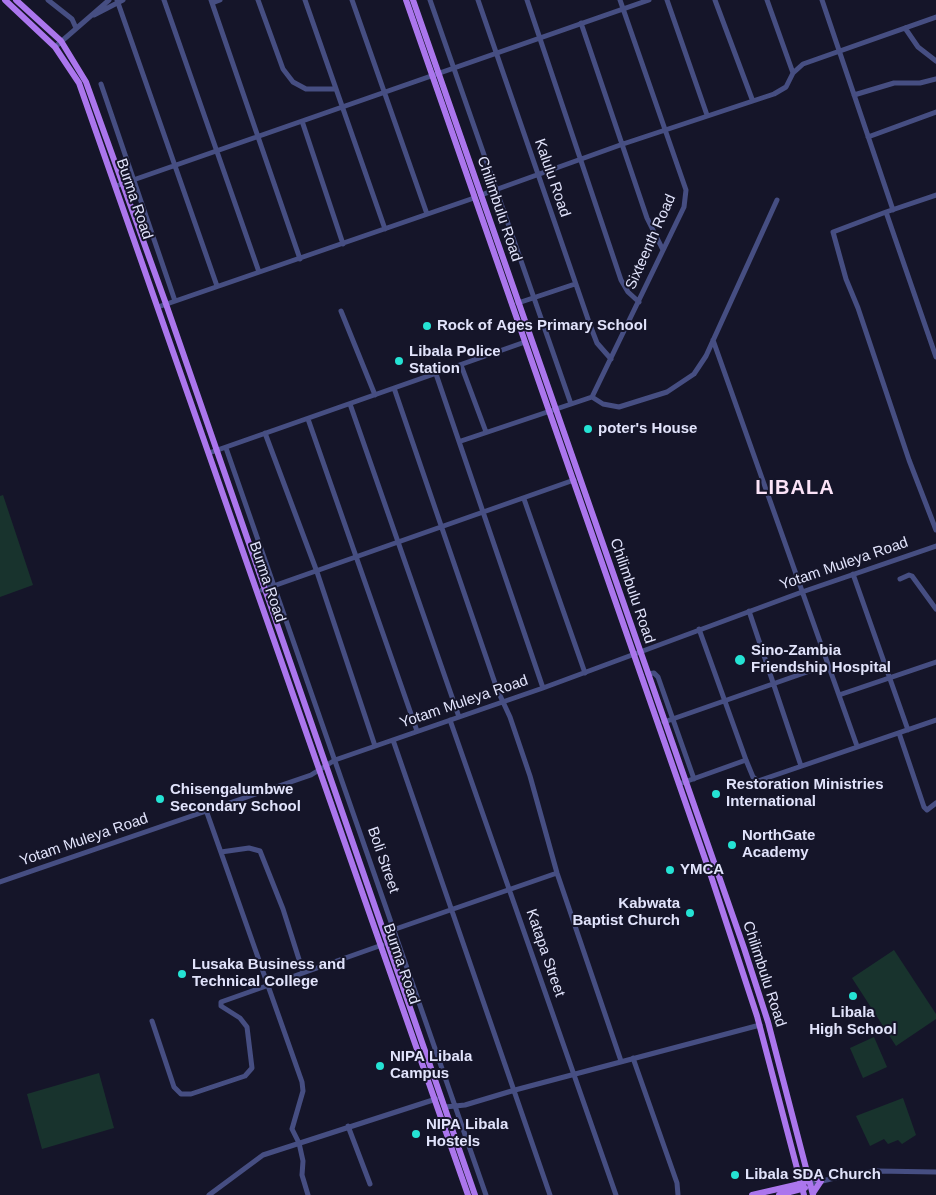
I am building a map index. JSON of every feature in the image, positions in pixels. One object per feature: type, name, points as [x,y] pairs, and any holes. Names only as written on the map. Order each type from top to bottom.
[{"type":"main road","name":"Burma Road","points":[[5,0],[55,47],[79,83],[120,184],[166,304],[213,452],[261,591],[384,933],[384,944]]},
{"type":"main road","name":"Burma Road","points":[[16,0],[61,41],[86,82],[158,307],[213,452]]},
{"type":"main road","name":"Chilimbulu Road","points":[[406,0],[482,195],[574,480],[637,653],[648,674],[661,723]]},
{"type":"main road","name":"Chilimbulu Road","points":[[413,0],[474,198],[525,342],[552,410],[682,783],[768,1022],[813,1194]]},
{"type":"main road","name":"Burma Road","points":[[261,591],[319,771],[384,944],[438,1098],[468,1195]]},
{"type":"main road","name":"Chilimbulu Road","points":[[682,783],[760,1025],[803,1190]]},
{"type":"main road","name":"Burma Road","points":[[438,1098],[445,1107],[475,1195]]},
{"type":"main road","points":[[780,1195],[799,1174]]},
{"type":"main road","points":[[808,1174],[820,1182],[813,1194]]},
{"type":"main road","points":[[752,1195],[787,1189],[803,1190],[810,1184]]},
{"type":"street","points":[[48,0],[72,19],[76,28]]},
{"type":"street","points":[[55,47],[109,0]]},
{"type":"street","points":[[164,0],[259,272]]},
{"type":"street","points":[[220,0],[211,1],[300,259]]},
{"type":"street","points":[[258,0],[287,75],[298,86],[306,89],[336,89]]},
{"type":"street","points":[[305,0],[385,229]]},
{"type":"street","points":[[352,0],[427,214]]},
{"type":"street","points":[[430,0],[571,404]]},
{"type":"street","name":"Kalulu Road","points":[[478,0],[575,284],[597,343],[611,359]]},
{"type":"street","points":[[527,0],[621,280],[628,292],[639,302]]},
{"type":"street","name":"Sixteenth Road","points":[[592,397],[684,207],[687,195],[620,0]]},
{"type":"street","points":[[120,184],[649,0]]},
{"type":"street","points":[[667,0],[707,115]]},
{"type":"street","points":[[715,0],[752,99]]},
{"type":"street","points":[[766,0],[793,72]]},
{"type":"street","points":[[822,0],[893,210]]},
{"type":"street","points":[[85,20],[120,1],[216,286]]},
{"type":"street","points":[[482,195],[752,99],[783,90],[793,72],[803,64],[936,17]]},
{"type":"street","points":[[581,23],[647,218],[663,250]]},
{"type":"street","points":[[905,28],[918,47],[936,61]]},
{"type":"street","points":[[854,95],[894,83],[920,84],[936,79]]},
{"type":"street","points":[[101,84],[175,301]]},
{"type":"street","points":[[868,137],[936,112]]},
{"type":"street","points":[[302,121],[343,244]]},
{"type":"street","points":[[936,195],[833,232],[846,279],[858,308],[909,460],[936,530]]},
{"type":"street","points":[[158,307],[474,198]]},
{"type":"street","points":[[461,441],[592,397],[603,404],[619,407],[667,392],[694,374],[713,340],[777,200]]},
{"type":"street","points":[[886,212],[936,356]]},
{"type":"street","points":[[518,303],[575,284]]},
{"type":"street","points":[[341,311],[375,395]]},
{"type":"street","points":[[713,340],[857,746]]},
{"type":"street","points":[[213,452],[525,342]]},
{"type":"street","points":[[461,365],[486,432]]},
{"type":"street","points":[[436,374],[461,441],[483,513],[543,688]]},
{"type":"street","points":[[394,388],[497,689],[504,701],[530,776],[557,873],[621,1061]]},
{"type":"street","points":[[350,404],[459,717]]},
{"type":"street","points":[[308,419],[358,557],[417,731]]},
{"type":"street","points":[[265,433],[317,572],[375,746]]},
{"type":"street","name":"Boli Street","points":[[226,448],[486,1195]]},
{"type":"street","points":[[261,591],[574,480]]},
{"type":"street","points":[[524,499],[585,673]]},
{"type":"street","name":"Yotam Muleya Road","points":[[0,882],[319,771],[335,760],[585,673],[699,628],[936,546]]},
{"type":"street","points":[[853,574],[908,730]]},
{"type":"street","points":[[900,579],[908,575],[912,576],[936,609]]},
{"type":"street","points":[[749,611],[801,766]]},
{"type":"street","points":[[699,628],[746,760],[753,777],[758,781],[936,720]]},
{"type":"street","points":[[839,695],[936,662]]},
{"type":"street","points":[[661,723],[827,665]]},
{"type":"street","points":[[648,674],[654,673],[658,677],[694,779]]},
{"type":"street","name":"Katapa Street","points":[[450,720],[616,1195]]},
{"type":"street","points":[[899,732],[924,807],[927,810],[936,803]]},
{"type":"street","points":[[392,740],[550,1195]]},
{"type":"street","points":[[682,783],[746,760]]},
{"type":"street","points":[[206,810],[302,1082],[303,1091],[292,1129],[299,1143],[302,1175],[308,1195]]},
{"type":"street","points":[[221,852],[250,848],[260,851],[283,909],[303,972]]},
{"type":"street","points":[[384,933],[557,873]]},
{"type":"street","points":[[152,1021],[174,1087],[182,1094],[191,1094],[245,1076],[250,1072],[253,1063],[247,1027],[240,1018],[220,1004],[222,1001],[384,944]]},
{"type":"street","points":[[445,1107],[455,1107],[760,1025]]},
{"type":"street","points":[[633,1058],[677,1183],[678,1195]]},
{"type":"street","points":[[209,1195],[263,1156],[348,1126],[438,1098]]},
{"type":"street","points":[[348,1126],[370,1184]]},
{"type":"street","points":[[810,1184],[877,1171],[936,1172]]},
{"type":"green space","points":[[3,495],[33,585],[0,597],[0,496]]},
{"type":"green space","points":[[894,950],[936,1014],[936,1019],[896,1046],[852,978]]},
{"type":"green space","points":[[874,1037],[887,1067],[863,1078],[850,1048]]},
{"type":"green space","points":[[99,1073],[114,1128],[42,1149],[27,1094]]},
{"type":"green space","points":[[903,1098],[916,1135],[902,1144],[898,1140],[888,1144],[884,1139],[870,1146],[856,1116]]},
{"type":"place","name":"Rock of Ages Primary School","points":[[427,326]]},
{"type":"place","name":"Libala Police Station","points":[[399,361]]},
{"type":"place","name":"poter's House","points":[[588,429]]},
{"type":"place","name":"Sino-Zambia Friendship Hospital","points":[[740,660]]},
{"type":"place","name":"Restoration Ministries International","points":[[716,794]]},
{"type":"place","name":"Chisengalumbwe Secondary School","points":[[160,799]]},
{"type":"place","name":"NorthGate Academy","points":[[732,845]]},
{"type":"place","name":"YMCA","points":[[670,870]]},
{"type":"place","name":"Kabwata Baptist Church","points":[[690,913]]},
{"type":"place","name":"Lusaka Business and Technical College","points":[[182,974]]},
{"type":"place","name":"Libala High School","points":[[853,996]]},
{"type":"place","name":"NIPA Libala Campus","points":[[380,1066]]},
{"type":"place","name":"NIPA Libala Hostels","points":[[416,1134]]},
{"type":"place","name":"Libala SDA Church","points":[[735,1175]]},
{"type":"district","name":"LIBALA","points":[[795,488]]}]
